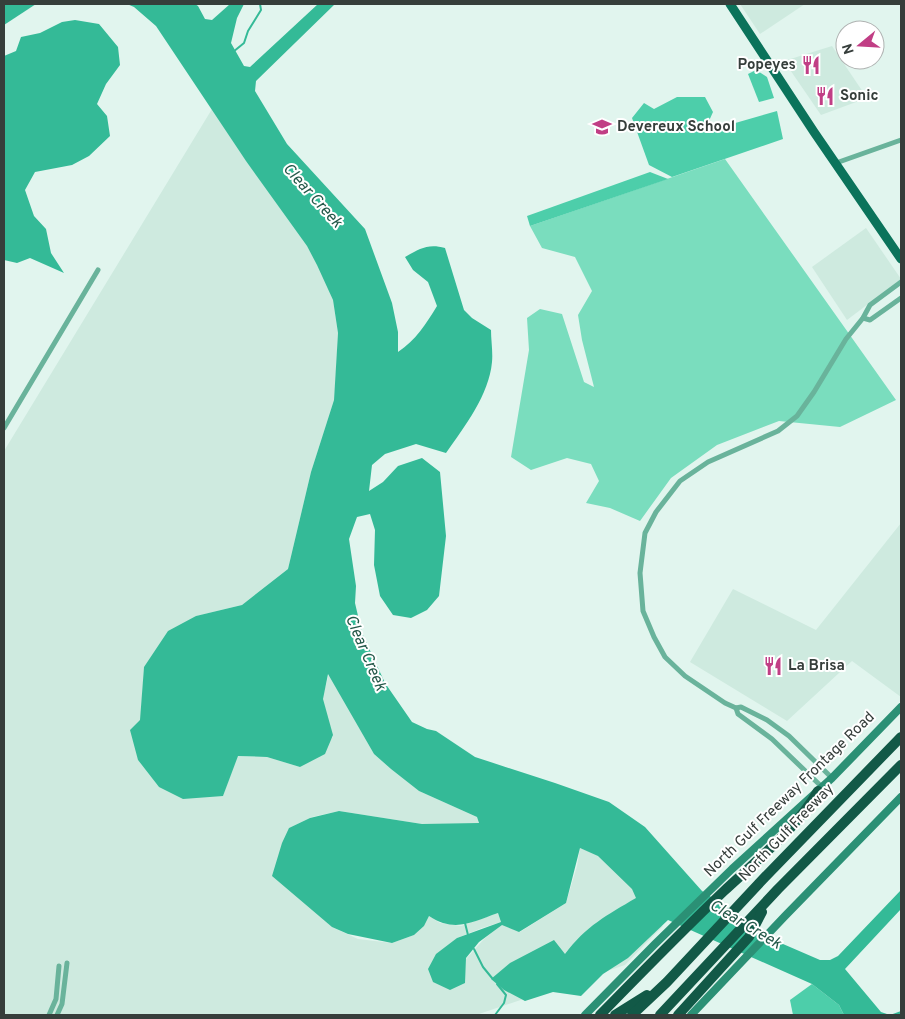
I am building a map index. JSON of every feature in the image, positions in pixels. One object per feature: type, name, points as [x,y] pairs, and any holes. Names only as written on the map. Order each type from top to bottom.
[{"type":"highway","name":"North Gulf Freeway","points":[[667,982],[765,877],[901,737]]},
{"type":"highway","points":[[660,1015],[778,889],[901,765]]},
{"type":"highway","points":[[600,1015],[810,806],[820,789]]},
{"type":"highway","points":[[678,1015],[749,937],[768,900]]},
{"type":"highway","points":[[615,1015],[667,982]]},
{"type":"highway","points":[[632,1015],[667,982]]},
{"type":"main road","points":[[730,4],[901,258]]},
{"type":"main road","name":"North Gulf Freeway Frontage Road","points":[[585,1015],[696,904],[832,778],[901,707]]},
{"type":"main road","points":[[691,1015],[901,797]]},
{"type":"street","points":[[836,163],[901,140]]},
{"type":"street","points":[[4,428],[98,270]]},
{"type":"street","points":[[832,778],[789,736],[766,720],[741,707],[736,708],[725,703],[685,676],[665,657],[643,610],[640,573],[645,533],[656,512],[680,481],[708,462],[778,431],[797,416],[870,305],[901,282]]},
{"type":"street","points":[[863,318],[870,320],[901,298]]},
{"type":"street","points":[[736,708],[738,714],[772,739],[820,789]]},
{"type":"street","points":[[57,1015],[62,1004],[66,963]]},
{"type":"street","points":[[49,1015],[56,999],[59,966]]},
{"type":"shaded area","points":[[740,4],[805,4],[760,34]]},
{"type":"shaded area","points":[[832,46],[835,50],[835,70],[848,70],[867,98],[821,115],[784,61]]},
{"type":"shaded area","points":[[756,70],[767,77],[774,98],[759,102],[748,74]]},
{"type":"shaded area","points":[[677,97],[705,97],[713,112],[704,132],[777,111],[783,139],[672,177],[649,165],[632,118],[644,103],[654,109]]},
{"type":"shaded area","points":[[212,109],[307,246],[321,271],[333,300],[338,333],[334,400],[311,472],[288,569],[242,605],[196,616],[144,667],[138,760],[159,787],[223,796],[237,756],[267,757],[300,767],[333,737],[322,699],[329,674],[374,754],[419,791],[477,817],[479,824],[422,824],[339,811],[312,817],[289,828],[332,927],[358,939],[392,943],[414,935],[424,926],[429,916],[440,923],[461,926],[498,913],[501,922],[457,938],[464,983],[466,959],[484,939],[502,924],[520,932],[566,903],[577,866],[580,848],[598,855],[610,866],[633,889],[643,914],[663,926],[625,965],[476,1015],[4,1015],[4,451]]},
{"type":"shaded area","points":[[725,159],[896,400],[840,427],[779,421],[717,445],[671,478],[640,521],[610,508],[586,503],[599,481],[591,464],[567,458],[531,470],[511,457],[529,350],[527,318],[540,309],[562,314],[584,382],[594,387],[582,340],[578,315],[592,291],[575,257],[542,248],[530,226]]},
{"type":"shaded area","points":[[650,172],[668,179],[530,226],[527,216]]},
{"type":"shaded area","points":[[866,228],[901,279],[847,320],[812,267]]},
{"type":"shaded area","points":[[901,523],[901,697],[852,661],[787,721],[690,662],[733,589],[816,630]]},
{"type":"shaded area","points":[[812,984],[839,1005],[844,1015],[793,1015],[790,1000]]},
{"type":"water","points":[[4,4],[36,4],[4,25]]},
{"type":"water","name":"Clear Creek","points":[[127,4],[195,4],[205,19],[212,20],[230,4],[244,4],[237,18],[231,43],[244,66],[250,67],[318,4],[335,4],[256,81],[255,91],[287,144],[365,229],[392,303],[398,332],[398,352],[415,337],[437,306],[428,282],[413,270],[405,257],[424,248],[434,246],[445,248],[464,310],[472,318],[491,330],[492,362],[486,386],[475,410],[446,453],[416,444],[385,454],[372,465],[369,491],[383,482],[398,466],[422,458],[440,472],[446,536],[439,596],[427,610],[411,618],[393,615],[380,596],[374,565],[375,530],[370,514],[357,517],[349,539],[356,586],[355,603],[362,633],[385,683],[412,722],[436,731],[475,757],[609,802],[645,827],[702,891],[783,944],[820,960],[830,960],[838,956],[901,890],[901,909],[845,969],[881,1012],[890,1015],[844,1015],[839,1005],[812,984],[668,920],[628,958],[603,974],[581,996],[553,992],[525,1001],[504,990],[491,979],[510,963],[554,940],[565,954],[589,928],[636,898],[632,889],[598,856],[580,848],[566,903],[519,932],[502,925],[479,942],[466,958],[465,983],[450,990],[433,982],[428,969],[436,954],[457,938],[501,922],[498,913],[472,922],[455,925],[438,921],[429,916],[424,926],[414,935],[392,943],[348,934],[332,927],[272,876],[282,843],[289,828],[310,818],[339,811],[422,824],[479,823],[477,817],[419,791],[374,754],[328,674],[323,699],[333,735],[325,754],[300,767],[267,757],[238,756],[223,796],[183,799],[159,787],[138,760],[130,730],[140,720],[144,667],[168,631],[196,616],[242,605],[288,569],[311,472],[334,400],[338,333],[333,300],[307,246],[246,161],[156,26],[134,7]]},
{"type":"water","points":[[75,20],[99,24],[118,47],[120,65],[106,84],[97,104],[107,116],[110,136],[89,156],[72,165],[35,172],[25,190],[34,216],[46,229],[51,253],[64,273],[30,258],[17,263],[4,260],[4,56],[16,51],[21,37],[40,33],[62,22]]},
{"type":"water","points":[[901,1011],[901,1015],[890,1015]]},
{"type":"waterway","points":[[233,52],[244,43],[248,31],[261,10],[260,4]]},
{"type":"waterway","points":[[465,923],[468,935]]},
{"type":"waterway","points":[[474,949],[483,967],[492,978]]},
{"type":"waterway","points":[[495,1015],[504,1003],[506,995],[497,984]]},
{"type":"place","name":"Popeyes","points":[[811,65]]},
{"type":"place","name":"Sonic","points":[[825,96]]},
{"type":"place","name":"Devereux School","points":[[602,127]]},
{"type":"place","name":"La Brisa","points":[[773,666]]}]
